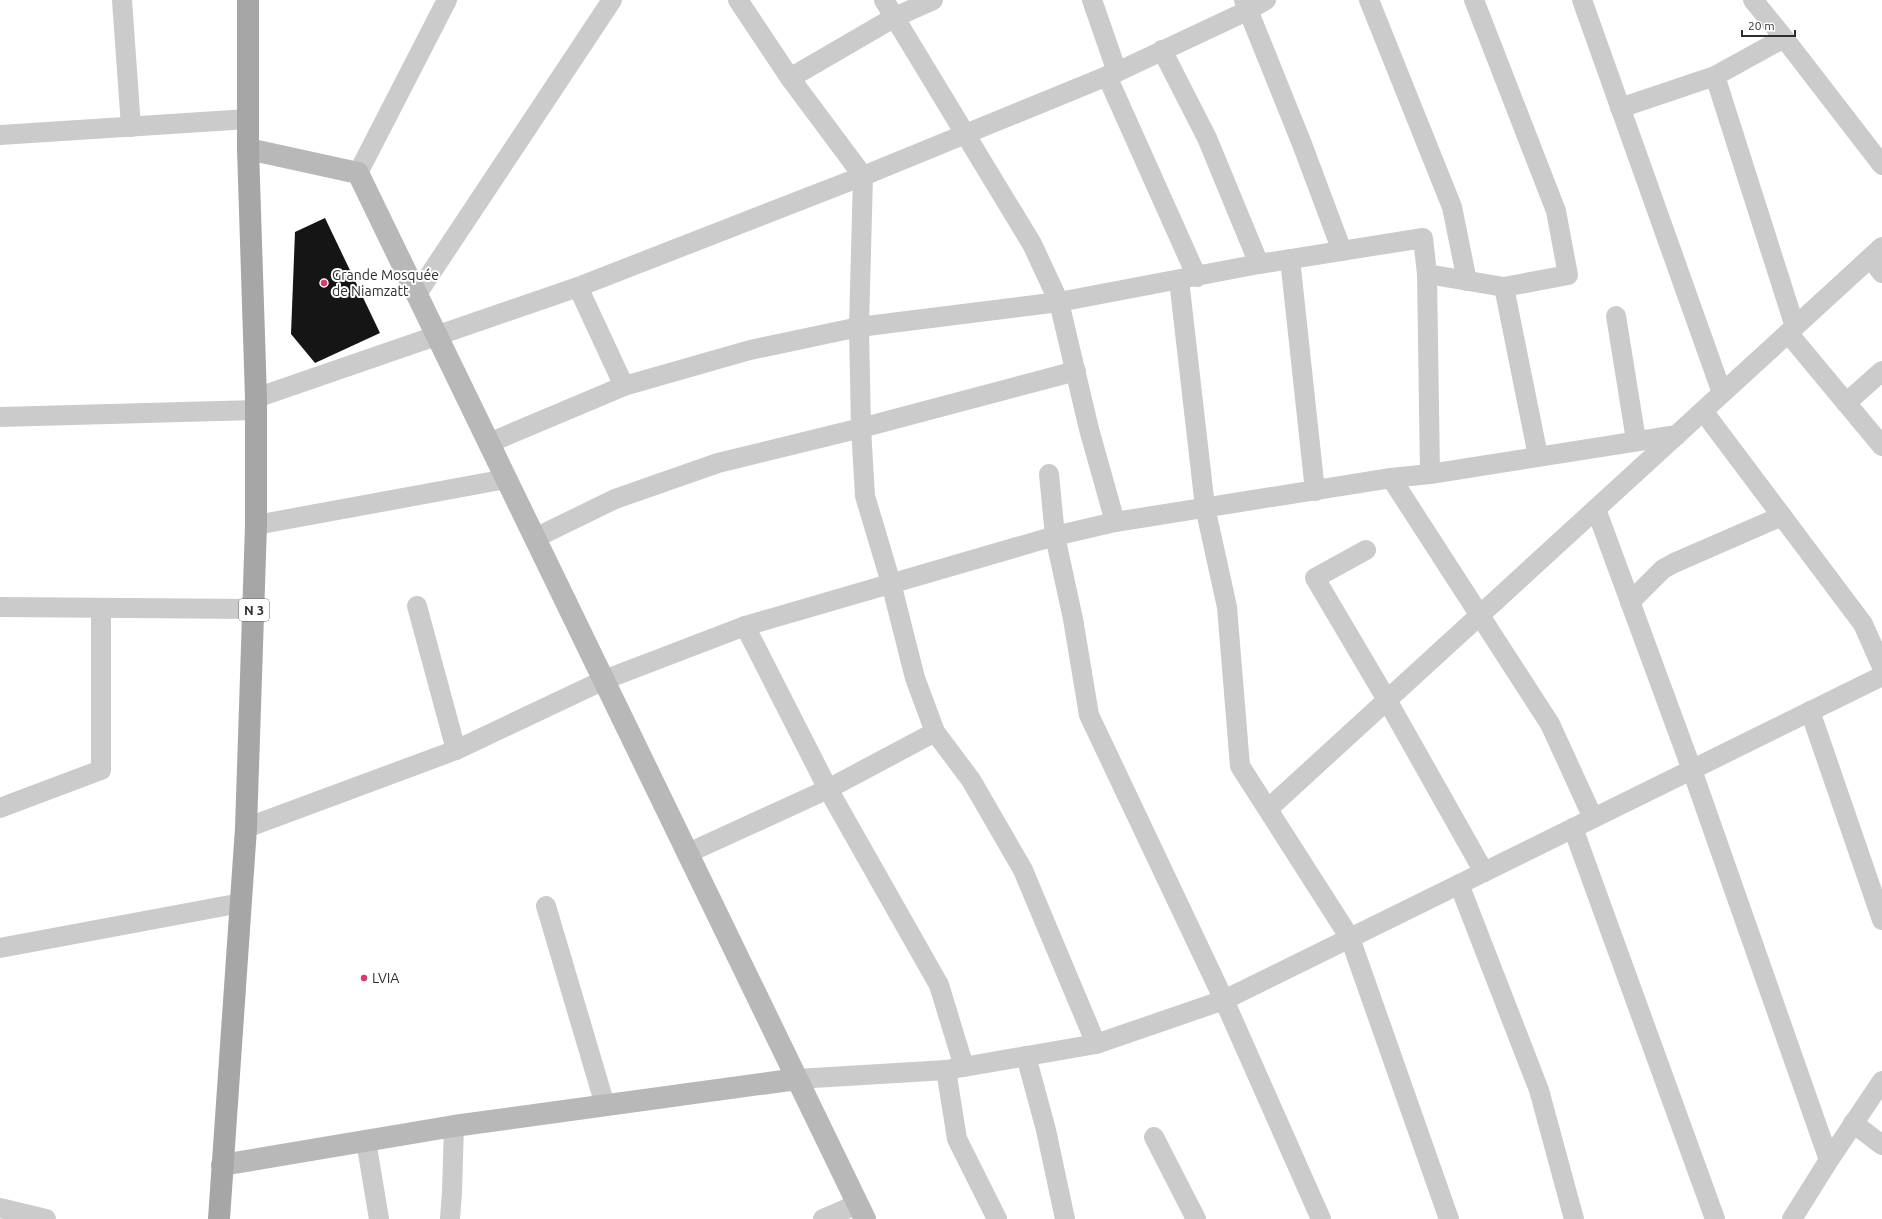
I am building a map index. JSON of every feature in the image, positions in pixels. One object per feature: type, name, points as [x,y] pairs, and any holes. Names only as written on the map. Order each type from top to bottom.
[{"type":"main road","name":"N 3","points":[[219,1219],[246,828],[254,609],[256,404],[248,149],[248,0]]},
{"type":"street","points":[[122,0],[131,127]]},
{"type":"street","points":[[358,173],[447,0]]},
{"type":"street","points":[[417,294],[612,0]]},
{"type":"street","points":[[738,0],[790,78],[863,176],[859,327],[861,428],[865,496],[891,583],[915,678],[935,732],[971,780],[1023,870],[1096,1044]]},
{"type":"street","points":[[884,0],[1032,244],[1059,302],[1067,342],[1076,371],[1089,429],[1114,522]]},
{"type":"street","points":[[790,78],[895,17],[933,0]]},
{"type":"street","points":[[1092,0],[1112,74],[1188,278],[1205,506],[1227,608],[1240,766],[1350,938],[1449,1219]]},
{"type":"street","points":[[0,417],[256,404],[437,336],[578,287],[966,135],[1112,74],[1162,50],[1246,5],[1266,0]]},
{"type":"street","points":[[1369,0],[1452,207],[1467,282]]},
{"type":"street","points":[[1427,274],[1467,282],[1504,287],[1568,275],[1556,211],[1474,0]]},
{"type":"street","points":[[1582,0],[1722,393]]},
{"type":"street","points":[[1753,0],[1882,165]]},
{"type":"street","points":[[1246,5],[1302,144],[1342,251]]},
{"type":"street","points":[[1620,108],[1715,76],[1784,38]]},
{"type":"street","points":[[1162,50],[1207,138],[1259,264]]},
{"type":"street","points":[[1715,76],[1791,330],[1846,403],[1882,446]]},
{"type":"street","points":[[0,135],[248,120]]},
{"type":"street","points":[[248,149],[358,173]]},
{"type":"street","points":[[358,173],[861,1212],[823,1219]]},
{"type":"street","points":[[489,443],[624,386],[750,350],[859,327],[1059,302],[1259,264],[1423,238],[1427,274],[1430,474]]},
{"type":"street","points":[[1290,259],[1315,491]]},
{"type":"street","points":[[1268,809],[1791,330],[1878,259]]},
{"type":"street","points":[[578,287],[624,386]]},
{"type":"street","points":[[1504,287],[1538,456]]},
{"type":"street","points":[[1616,316],[1636,440]]},
{"type":"street","points":[[535,538],[614,499],[718,463],[861,428],[1076,371]]},
{"type":"street","points":[[1846,403],[1882,371]]},
{"type":"street","points":[[1703,411],[1863,624],[1882,667]]},
{"type":"street","points":[[246,828],[456,750],[604,680],[744,626],[1055,536],[1114,522],[1205,506],[1315,491],[1391,478],[1430,474],[1636,440],[1677,435]]},
{"type":"street","points":[[1049,474],[1055,536],[1073,619],[1089,716],[1224,1000],[1321,1219]]},
{"type":"street","points":[[1391,478],[1550,724],[1593,818]]},
{"type":"street","points":[[256,524],[506,479]]},
{"type":"street","points":[[1596,509],[1692,770],[1829,1160]]},
{"type":"street","points":[[1630,602],[1663,570],[1674,563],[1782,516]]},
{"type":"street","points":[[1366,550],[1315,578],[1387,700],[1484,872]]},
{"type":"street","points":[[417,606],[456,750]]},
{"type":"street","points":[[0,607],[254,609]]},
{"type":"street","points":[[0,808],[101,770],[101,608]]},
{"type":"street","points":[[744,626],[828,789],[939,985],[955,1069],[957,1139],[997,1219]]},
{"type":"street","points":[[222,1165],[454,1126],[605,1105],[797,1079],[955,1069],[1096,1044],[1224,1000],[1882,676]]},
{"type":"street","points":[[1810,711],[1882,920]]},
{"type":"street","points":[[688,853],[828,789],[935,732]]},
{"type":"street","points":[[1573,828],[1715,1219]]},
{"type":"street","points":[[1459,884],[1539,1090],[1574,1219]]},
{"type":"street","points":[[0,948],[241,903]]},
{"type":"street","points":[[546,906],[605,1105]]},
{"type":"street","points":[[1026,1056],[1046,1130],[1065,1219]]},
{"type":"street","points":[[1792,1219],[1853,1123],[1882,1081]]},
{"type":"street","points":[[1853,1123],[1882,1145]]},
{"type":"street","points":[[450,1219],[454,1126]]},
{"type":"street","points":[[1154,1137],[1196,1219]]},
{"type":"street","points":[[366,1141],[379,1219]]},
{"type":"street","points":[[0,1208],[46,1219]]},
{"type":"building","name":"Grande Mosquée de Niamzatt","points":[[325,218],[380,333],[315,363],[291,334],[295,232]]},
{"type":"place","name":"Grande Mosquée de Niamzatt","points":[[324,283]]},
{"type":"place","name":"LVIA","points":[[364,978]]}]
